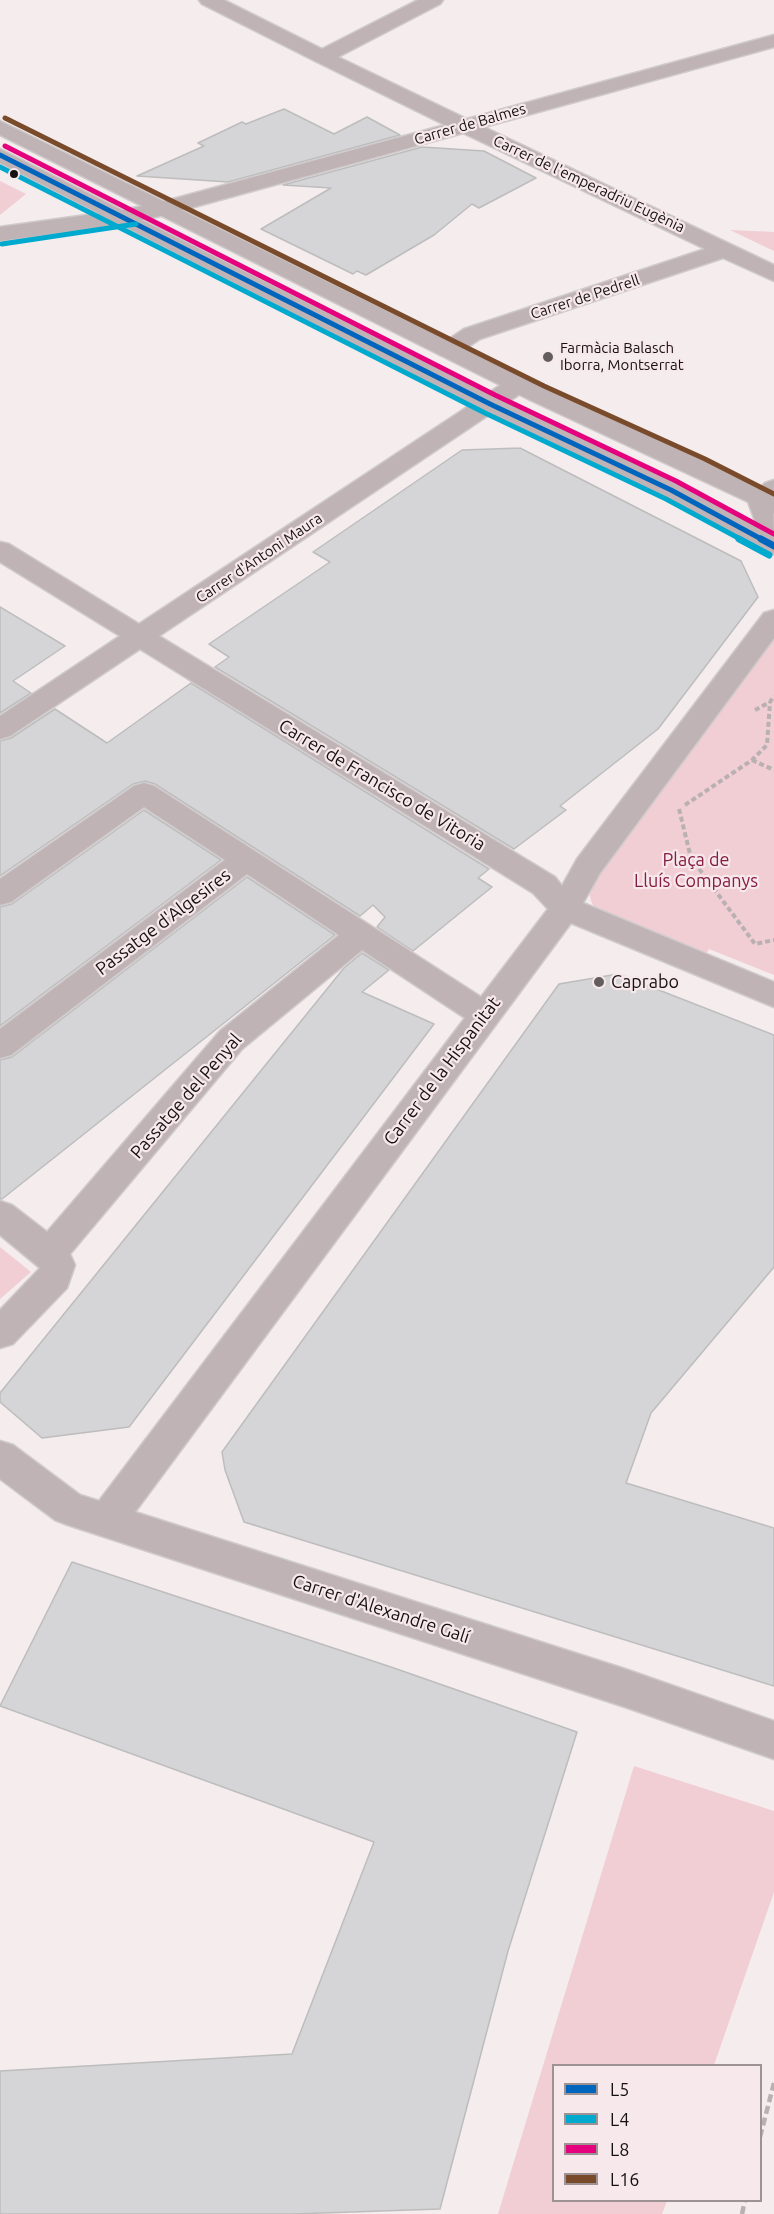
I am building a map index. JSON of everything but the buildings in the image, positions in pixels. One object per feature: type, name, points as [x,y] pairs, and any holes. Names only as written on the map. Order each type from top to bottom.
[{"type":"street","name":"Carrer de l'emperadriu Eugènia","points":[[209,0],[322,57],[774,274]]},
{"type":"street","points":[[322,57],[433,0]]},
{"type":"street","name":"Carrer de Balmes","points":[[0,234],[123,217],[165,208],[774,40]]},
{"type":"street","points":[[0,127],[517,385],[701,469],[770,515]]},
{"type":"street","points":[[0,155],[490,404],[672,490],[770,515]]},
{"type":"street","name":"Carrer de Pedrell","points":[[448,350],[471,334],[725,250]]},
{"type":"street","name":"Carrer d'Antoni Maura","points":[[0,729],[517,385]]},
{"type":"street","name":"Carrer de Francisco de Vitoria","points":[[0,550],[544,885],[564,908],[774,995]]},
{"type":"street","name":"Carrer de la Hispanitat","points":[[106,1521],[564,908],[588,867],[774,619]]},
{"type":"street","points":[[0,894],[144,793],[246,859]]},
{"type":"street","name":"Passatge d'Algesires","points":[[0,1046],[246,859],[361,934]]},
{"type":"street","points":[[361,934],[484,1015]]},
{"type":"street","name":"Passatge del Penyal","points":[[49,1254],[231,1040],[361,934]]},
{"type":"street","points":[[0,1215],[49,1254],[58,1265],[55,1278],[0,1333]]},
{"type":"street","name":"Carrer d'Alexandre Galí","points":[[0,1457],[68,1508],[625,1688],[774,1740]]},
{"type":"path","points":[[767,745],[770,702]]},
{"type":"path","points":[[774,742],[767,745],[752,760],[678,809],[691,858],[755,944],[774,940]]},
{"type":"path","points":[[752,760],[774,770]]},
{"type":"path","points":[[762,2129],[774,2083]]},
{"type":"green space","points":[[0,181],[26,194],[0,215]]},
{"type":"green space","points":[[730,230],[774,232],[774,251]]},
{"type":"green space","name":"Plaça de Lluís Companys","points":[[774,636],[774,975],[709,949],[703,959],[597,913],[589,891],[592,880]]},
{"type":"green space","points":[[0,1247],[31,1272],[0,1299]]},
{"type":"green space","points":[[634,1766],[774,1811],[774,1892],[714,2064],[552,2064],[552,2202],[667,2202],[662,2214],[498,2214]]},
{"type":"transit line","name":"L16","points":[[5,118],[544,386],[705,459],[774,494]]},
{"type":"transit line","name":"L8","points":[[5,146],[495,395],[676,481],[774,534]]},
{"type":"transit line","name":"L5","points":[[0,155],[490,404],[671,490],[774,546]]},
{"type":"transit line","name":"L4","points":[[0,167],[485,413],[666,499],[769,555]]},
{"type":"transit line","name":"L4","points":[[2,244],[136,224]]},
{"type":"place","name":"Farmàcia Balasch Iborra, Montserrat","points":[[548,357]]},
{"type":"place","name":"Caprabo","points":[[599,982]]}]
